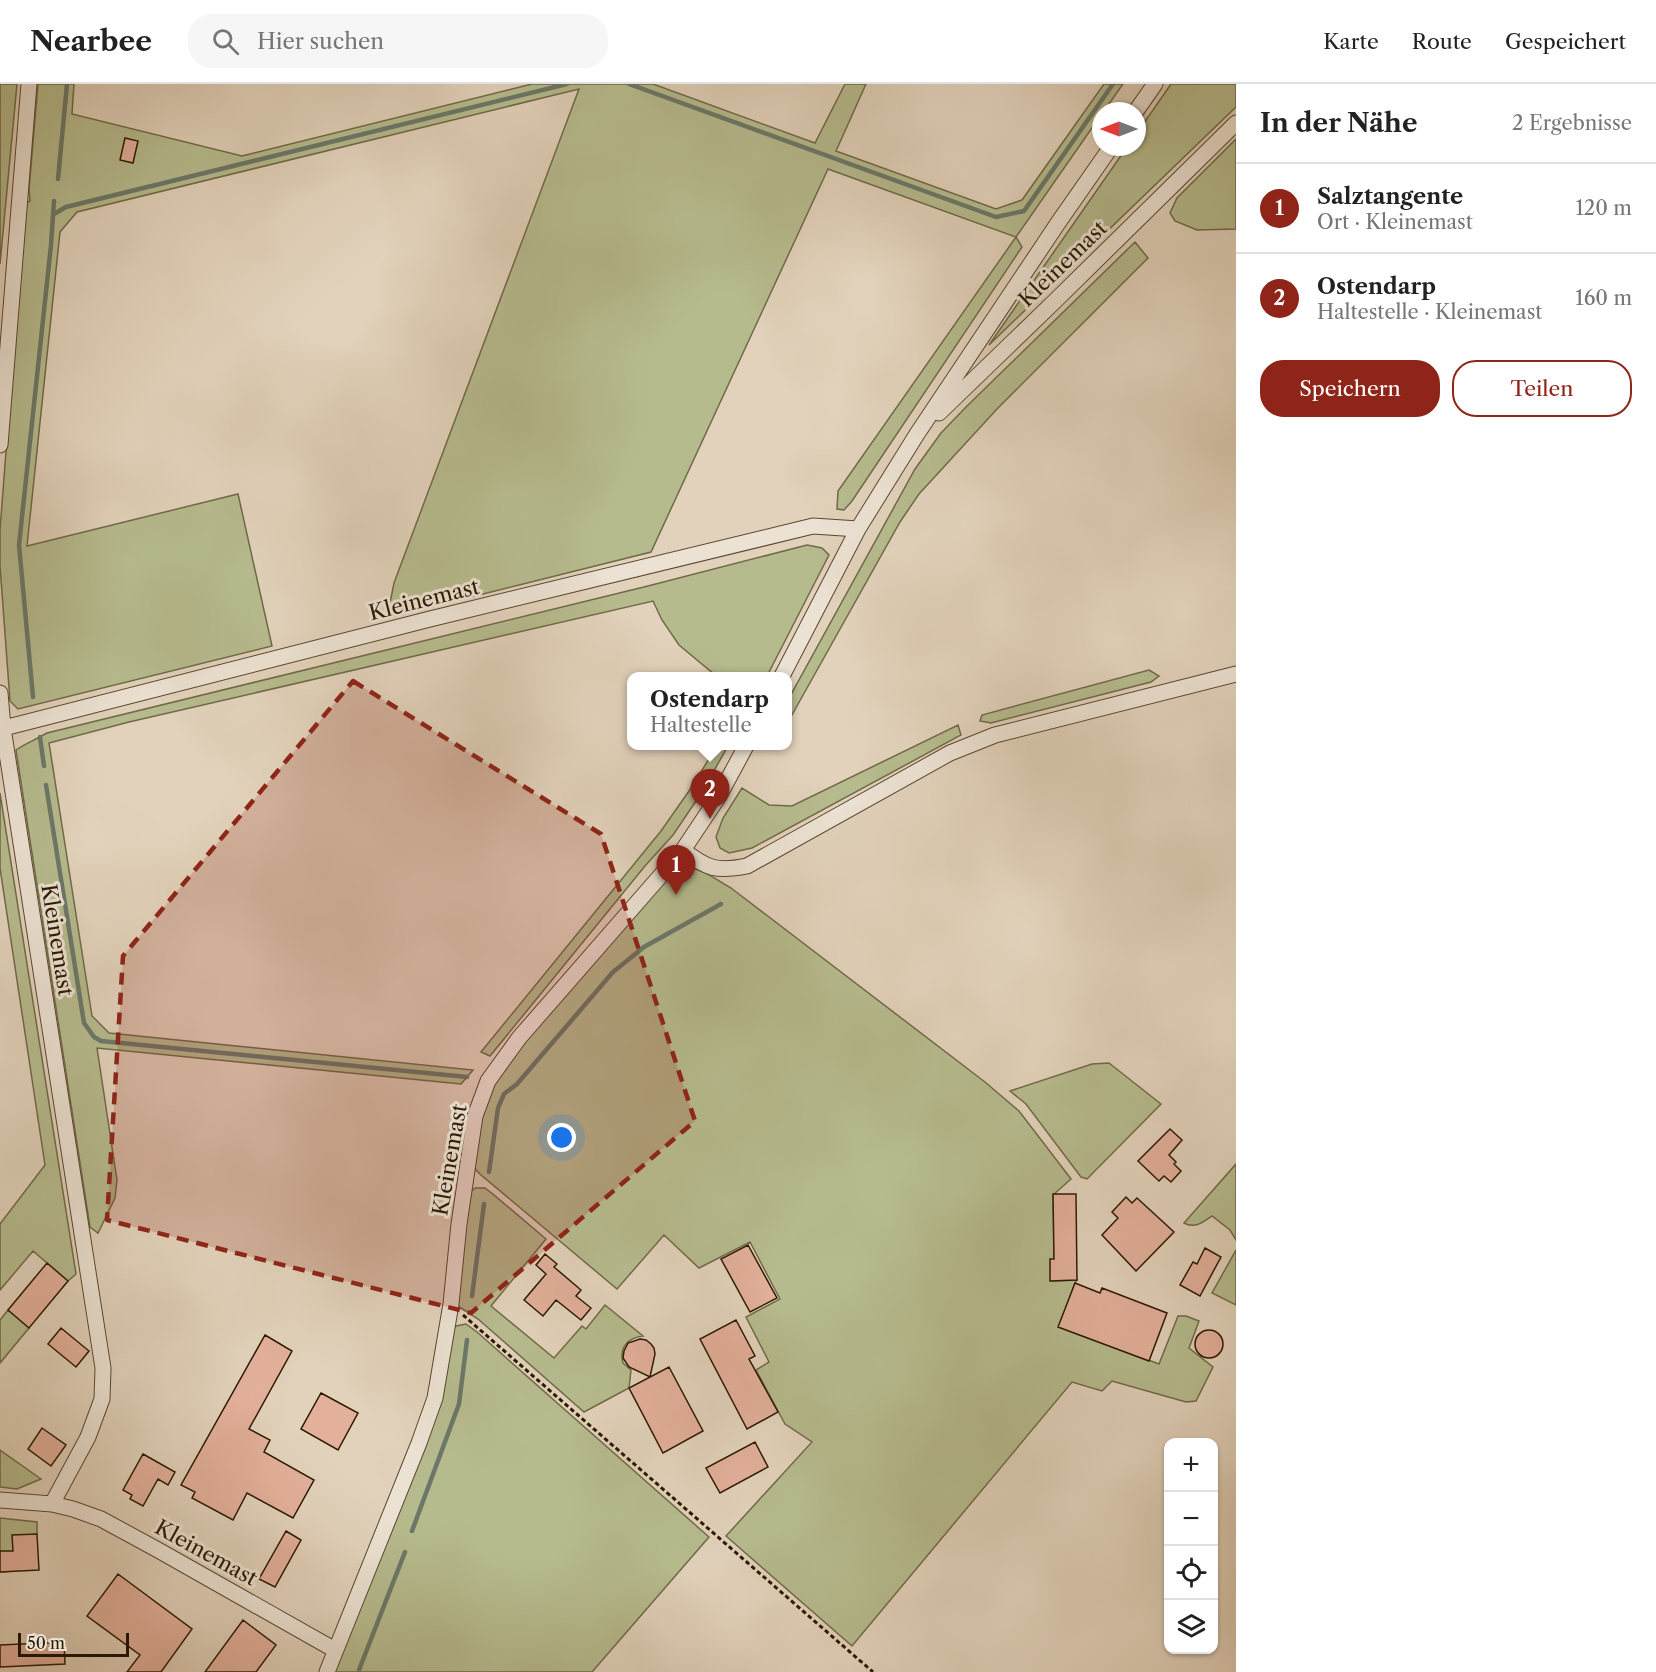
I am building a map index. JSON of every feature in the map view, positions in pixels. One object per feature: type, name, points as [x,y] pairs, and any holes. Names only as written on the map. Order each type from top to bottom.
[{"type":"street","points":[[0,445],[29,84]]},
{"type":"street","points":[[1142,102],[1155,84]]},
{"type":"street","name":"Kleinemast","points":[[917,434],[1236,123]]},
{"type":"street","name":"Kleinemast","points":[[784,672],[858,529],[917,434],[1105,156]]},
{"type":"street","name":"Kleinemast","points":[[1,729],[430,619],[813,526],[858,529]]},
{"type":"street","points":[[683,850],[699,863],[718,870],[747,866],[950,753],[995,735],[1236,674]]},
{"type":"street","name":"Kleinemast","points":[[0,693],[1,729],[103,1368],[102,1399],[88,1437],[52,1504]]},
{"type":"street","name":"Kleinemast","points":[[327,1672],[435,1398],[451,1304],[459,1224],[475,1116],[488,1081],[519,1038],[683,850],[719,796],[744,750]]},
{"type":"street","name":"Kleinemast","points":[[0,1500],[52,1504],[101,1519],[335,1650]]},
{"type":"path","points":[[451,1304],[873,1672]]},
{"type":"highlighted area","points":[[353,681],[601,834],[695,1121],[471,1313],[107,1220],[123,956]]},
{"type":"green space","points":[[0,84],[17,84],[0,264]]},
{"type":"green space","points":[[38,84],[74,84],[72,114],[242,156],[532,84],[653,84],[815,143],[845,84],[866,84],[836,151],[996,209],[1022,200],[1104,84],[1123,84],[1110,102],[1092,102],[1092,128],[1016,237],[828,169],[651,552],[387,618],[394,583],[579,89],[77,212],[60,232],[27,546],[238,494],[272,646],[18,709],[10,701],[0,566],[0,530],[25,204],[30,201],[29,189]]},
{"type":"green space","points":[[1171,84],[1236,84],[1236,107],[989,345],[1121,156],[1146,156],[1146,120]]},
{"type":"green space","points":[[1236,139],[1236,229],[1197,230],[1175,221],[1170,213],[1177,198]]},
{"type":"green space","points":[[1016,237],[1022,247],[852,501],[844,510],[837,509],[838,491]]},
{"type":"green space","points":[[1135,242],[1148,258],[997,409],[919,494],[900,522],[792,715],[792,693],[915,469],[941,433]]},
{"type":"green space","points":[[807,545],[822,548],[829,555],[769,672],[712,672],[679,645],[662,620],[653,601],[129,722],[49,743],[92,1016],[109,1033],[473,1070],[461,1084],[97,1048],[117,1180],[115,1198],[98,1233],[90,1227],[16,750],[47,733]]},
{"type":"green space","points":[[1149,670],[1159,676],[1151,682],[991,723],[980,721],[982,715]]},
{"type":"green space","points":[[958,725],[961,735],[752,848],[729,853],[720,848],[716,837],[723,818],[742,788],[769,805],[792,806]]},
{"type":"green space","points":[[715,750],[726,750],[700,795],[673,835],[490,1056],[481,1052],[661,831]]},
{"type":"green space","points":[[0,793],[76,1274],[68,1281],[33,1251],[0,1290],[0,1224],[45,1165],[0,868]]},
{"type":"green space","points":[[680,866],[700,871],[731,888],[985,1082],[1019,1111],[1071,1179],[1053,1195],[1054,1259],[1051,1281],[1077,1280],[1059,1327],[1159,1364],[1178,1316],[1186,1316],[1199,1321],[1189,1348],[1213,1367],[1196,1401],[1186,1402],[1112,1381],[1102,1391],[1072,1382],[852,1646],[726,1536],[812,1442],[785,1424],[756,1370],[769,1362],[746,1317],[780,1299],[750,1242],[699,1268],[664,1235],[617,1289],[481,1175],[473,1162],[478,1120],[500,1072],[672,868]]},
{"type":"green space","points":[[1109,1063],[1161,1104],[1087,1179],[1081,1177],[1026,1104],[1010,1091],[1092,1064]]},
{"type":"green space","points":[[1236,1164],[1236,1240],[1230,1230],[1212,1216],[1195,1225],[1184,1223]]},
{"type":"green space","points":[[475,1188],[485,1188],[546,1239],[491,1306],[554,1358],[582,1326],[586,1329],[605,1305],[643,1336],[629,1341],[623,1348],[623,1363],[631,1370],[629,1388],[584,1412],[478,1319],[458,1306],[468,1194]]},
{"type":"green space","points":[[1236,1250],[1236,1305],[1212,1293]]},
{"type":"green space","points":[[8,1310],[29,1328],[0,1363],[0,1320]]},
{"type":"green space","points":[[466,1324],[709,1537],[592,1672],[332,1672],[364,1592],[451,1329]]},
{"type":"green space","points":[[0,1450],[41,1479],[17,1489],[0,1487]]},
{"type":"green space","points":[[0,1518],[37,1522],[37,1534],[14,1571],[0,1572]]},
{"type":"building","points":[[125,138],[138,141],[133,163],[120,160]]},
{"type":"building","points":[[1170,1129],[1182,1140],[1169,1155],[1181,1171],[1171,1182],[1164,1176],[1159,1181],[1138,1161]]},
{"type":"building","points":[[1053,1194],[1076,1194],[1077,1280],[1050,1281],[1050,1259],[1054,1259]]},
{"type":"building","points":[[1126,1197],[1132,1203],[1137,1198],[1174,1232],[1136,1271],[1102,1235],[1118,1218],[1112,1212]]},
{"type":"building","points":[[748,1245],[777,1298],[750,1312],[721,1259]]},
{"type":"building","points":[[1205,1248],[1221,1257],[1200,1296],[1180,1285],[1193,1262],[1197,1264]]},
{"type":"building","points":[[545,1254],[557,1264],[554,1267],[581,1290],[576,1296],[591,1308],[581,1320],[556,1300],[543,1316],[524,1300],[546,1274],[536,1265]]},
{"type":"building","points":[[47,1263],[68,1281],[29,1328],[8,1310]]},
{"type":"building","points":[[1075,1283],[1100,1293],[1102,1288],[1167,1313],[1149,1361],[1058,1327]]},
{"type":"building","points":[[736,1320],[755,1356],[749,1359],[778,1412],[747,1429],[700,1339]]},
{"type":"building","points":[[61,1328],[89,1351],[76,1367],[48,1344]]},
{"type":"building","points":[[1209,1330],[1219,1334],[1223,1344],[1219,1354],[1209,1358],[1199,1354],[1195,1344],[1199,1334]]},
{"type":"building","points":[[265,1335],[292,1351],[249,1429],[270,1440],[264,1452],[314,1480],[293,1518],[247,1493],[233,1520],[192,1498],[195,1492],[181,1485]]},
{"type":"building","points":[[640,1339],[646,1340],[654,1348],[655,1354],[650,1377],[629,1367],[623,1358],[628,1343]]},
{"type":"building","points":[[669,1367],[703,1431],[663,1453],[629,1388]]},
{"type":"building","points":[[321,1393],[358,1413],[338,1450],[301,1429]]},
{"type":"building","points":[[42,1428],[66,1445],[51,1466],[28,1449]]},
{"type":"building","points":[[755,1442],[768,1467],[720,1493],[706,1468]]},
{"type":"building","points":[[143,1454],[175,1472],[168,1485],[158,1479],[143,1506],[130,1499],[132,1495],[123,1490]]},
{"type":"building","points":[[286,1531],[301,1540],[275,1587],[259,1579]]},
{"type":"building","points":[[37,1534],[39,1570],[0,1572],[0,1551],[13,1551],[12,1535]]},
{"type":"building","points":[[118,1574],[192,1629],[161,1672],[127,1672],[140,1655],[87,1616]]},
{"type":"building","points":[[243,1620],[276,1645],[256,1672],[205,1672]]},
{"type":"building","points":[[64,1642],[65,1664],[0,1667],[0,1645]]},
{"type":"waterway","points":[[58,179],[67,84]]},
{"type":"waterway","points":[[54,214],[66,207],[567,84]]},
{"type":"waterway","points":[[629,84],[996,217],[1024,211],[1113,84]]},
{"type":"waterway","points":[[33,697],[19,545],[54,201]]},
{"type":"waterway","points":[[40,737],[44,766]]},
{"type":"waterway","points":[[46,785],[84,1023],[94,1037],[101,1041],[467,1077]]},
{"type":"waterway","points":[[489,1172],[498,1108],[504,1094],[517,1084],[613,972],[644,947],[721,904]]},
{"type":"waterway","points":[[472,1296],[484,1204]]},
{"type":"waterway","points":[[412,1531],[459,1404],[467,1340]]},
{"type":"waterway","points":[[359,1670],[405,1552]]},
{"type":"place","name":"Ostendarp","points":[[710,819]]},
{"type":"place","name":"Salztangente","points":[[676,895]]}]
